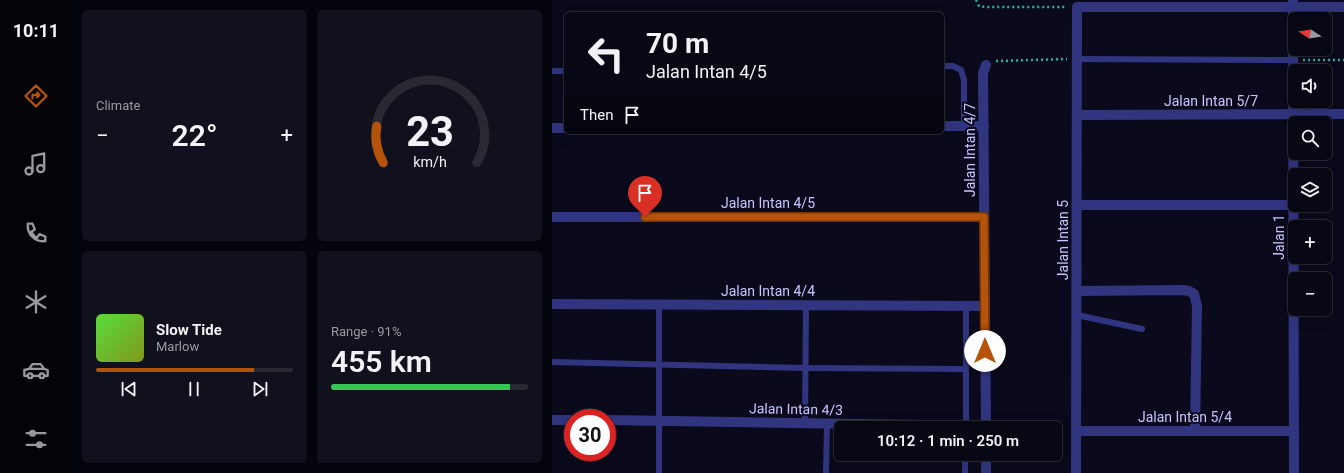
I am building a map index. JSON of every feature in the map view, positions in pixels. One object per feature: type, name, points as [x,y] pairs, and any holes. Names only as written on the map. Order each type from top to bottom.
[{"type":"street","points":[[1077,7],[1293,3],[1323,3],[1344,7]]},
{"type":"street","name":"Jalan 1","points":[[1293,3],[1293,168]]},
{"type":"street","name":"Jalan Intan 5","points":[[1076,473],[1077,7]]},
{"type":"street","name":"Jalan Intan 4/7","points":[[986,65],[983,73],[986,421]]},
{"type":"street","name":"Jalan Intan 5/7","points":[[1077,115],[1344,114]]},
{"type":"street","points":[[944,126],[984,126]]},
{"type":"street","points":[[552,128],[564,128]]},
{"type":"street","points":[[1077,205],[1288,205]]},
{"type":"street","name":"Jalan 1","points":[[1293,212],[1294,473]]},
{"type":"street","name":"Jalan Intan 4/5","points":[[552,217],[984,217]]},
{"type":"street","points":[[1077,291],[1183,290],[1194,294],[1197,306],[1195,431]]},
{"type":"street","name":"Jalan Intan 4/4","points":[[552,304],[985,306]]},
{"type":"street","points":[[552,420],[564,420]]},
{"type":"street","name":"Jalan Intan 4/3","points":[[616,420],[834,423]]},
{"type":"street","name":"Jalan Intan 5/4","points":[[1077,431],[1294,431]]},
{"type":"street","points":[[986,461],[986,473]]},
{"type":"lane","points":[[1077,59],[1293,60]]},
{"type":"lane","points":[[944,66],[953,66],[961,70],[964,80],[964,126]]},
{"type":"lane","points":[[552,71],[564,71]]},
{"type":"lane","points":[[659,304],[659,473]]},
{"type":"lane","points":[[805,423],[806,305]]},
{"type":"lane","points":[[966,305],[966,421]]},
{"type":"lane","points":[[1077,315],[1142,329]]},
{"type":"lane","points":[[552,362],[806,368],[966,369]]},
{"type":"lane","points":[[826,473],[827,423]]},
{"type":"lane","points":[[965,461],[965,473]]},
{"type":"path","points":[[976,0],[980,6],[987,7],[1077,7]]},
{"type":"path","points":[[986,65],[1000,60],[1077,59]]},
{"type":"path","points":[[1293,60],[1344,60]]},
{"type":"route","points":[[645,217],[984,217],[985,351]]}]
